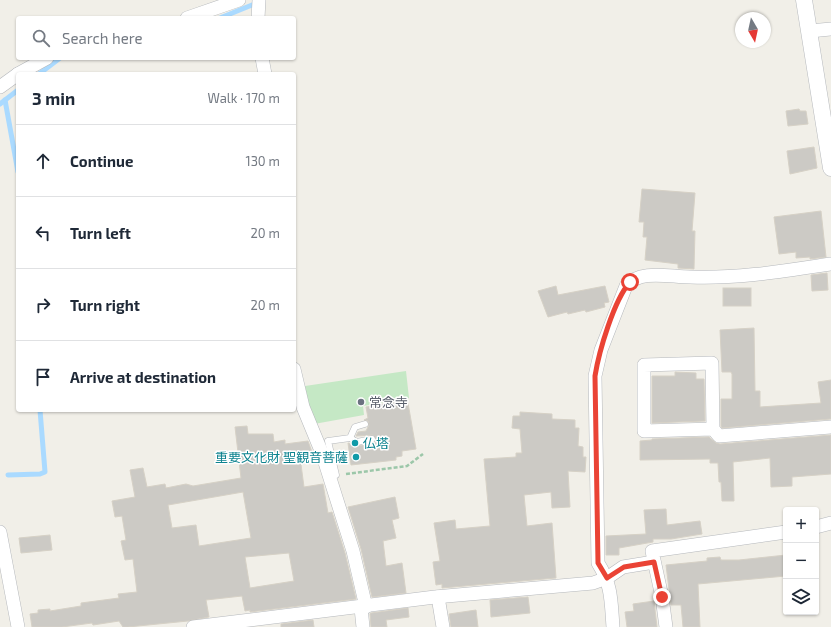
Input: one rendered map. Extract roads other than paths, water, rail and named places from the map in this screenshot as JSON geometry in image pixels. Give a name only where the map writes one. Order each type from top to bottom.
[{"type":"street","points":[[193,16],[239,0]]},
{"type":"street","points":[[258,16],[259,0]]},
{"type":"street","points":[[804,0],[831,168]]},
{"type":"street","points":[[810,31],[831,29]]},
{"type":"street","points":[[22,72],[43,60]]},
{"type":"street","points":[[262,60],[265,72]]},
{"type":"street","points":[[0,87],[16,75]]},
{"type":"street","points":[[613,627],[607,578],[598,563],[595,376],[601,350],[626,286],[630,282],[642,276],[711,278],[758,274],[831,264]]},
{"type":"street","points":[[713,429],[644,431],[644,366],[712,363],[713,429],[718,436],[831,427]]},
{"type":"street","points":[[296,377],[303,407],[332,476],[352,551],[363,607],[363,627]]},
{"type":"street","points":[[819,526],[831,523]]},
{"type":"street","points":[[0,532],[18,627]]},
{"type":"street","points":[[666,627],[662,597],[652,551],[783,532]]},
{"type":"street","points":[[193,627],[251,623],[438,597],[593,583],[607,578],[624,567],[654,562]]},
{"type":"street","points":[[438,597],[443,627]]},
{"type":"lane","points":[[350,438],[355,427],[365,424]]},
{"type":"lane","points":[[332,476],[328,441],[350,438],[357,442],[372,439]]},
{"type":"waterway","points":[[225,16],[257,3]]},
{"type":"waterway","points":[[42,72],[57,60]]},
{"type":"waterway","points":[[0,104],[16,92]]},
{"type":"waterway","points":[[5,100],[16,161]]},
{"type":"waterway","points":[[8,475],[40,474],[45,472],[40,412]]},
{"type":"place","name":"常念寺","points":[[361,402]]},
{"type":"place","name":"仏塔","points":[[355,443]]},
{"type":"place","name":"重要文化財 聖観音菩薩","points":[[356,457]]}]
